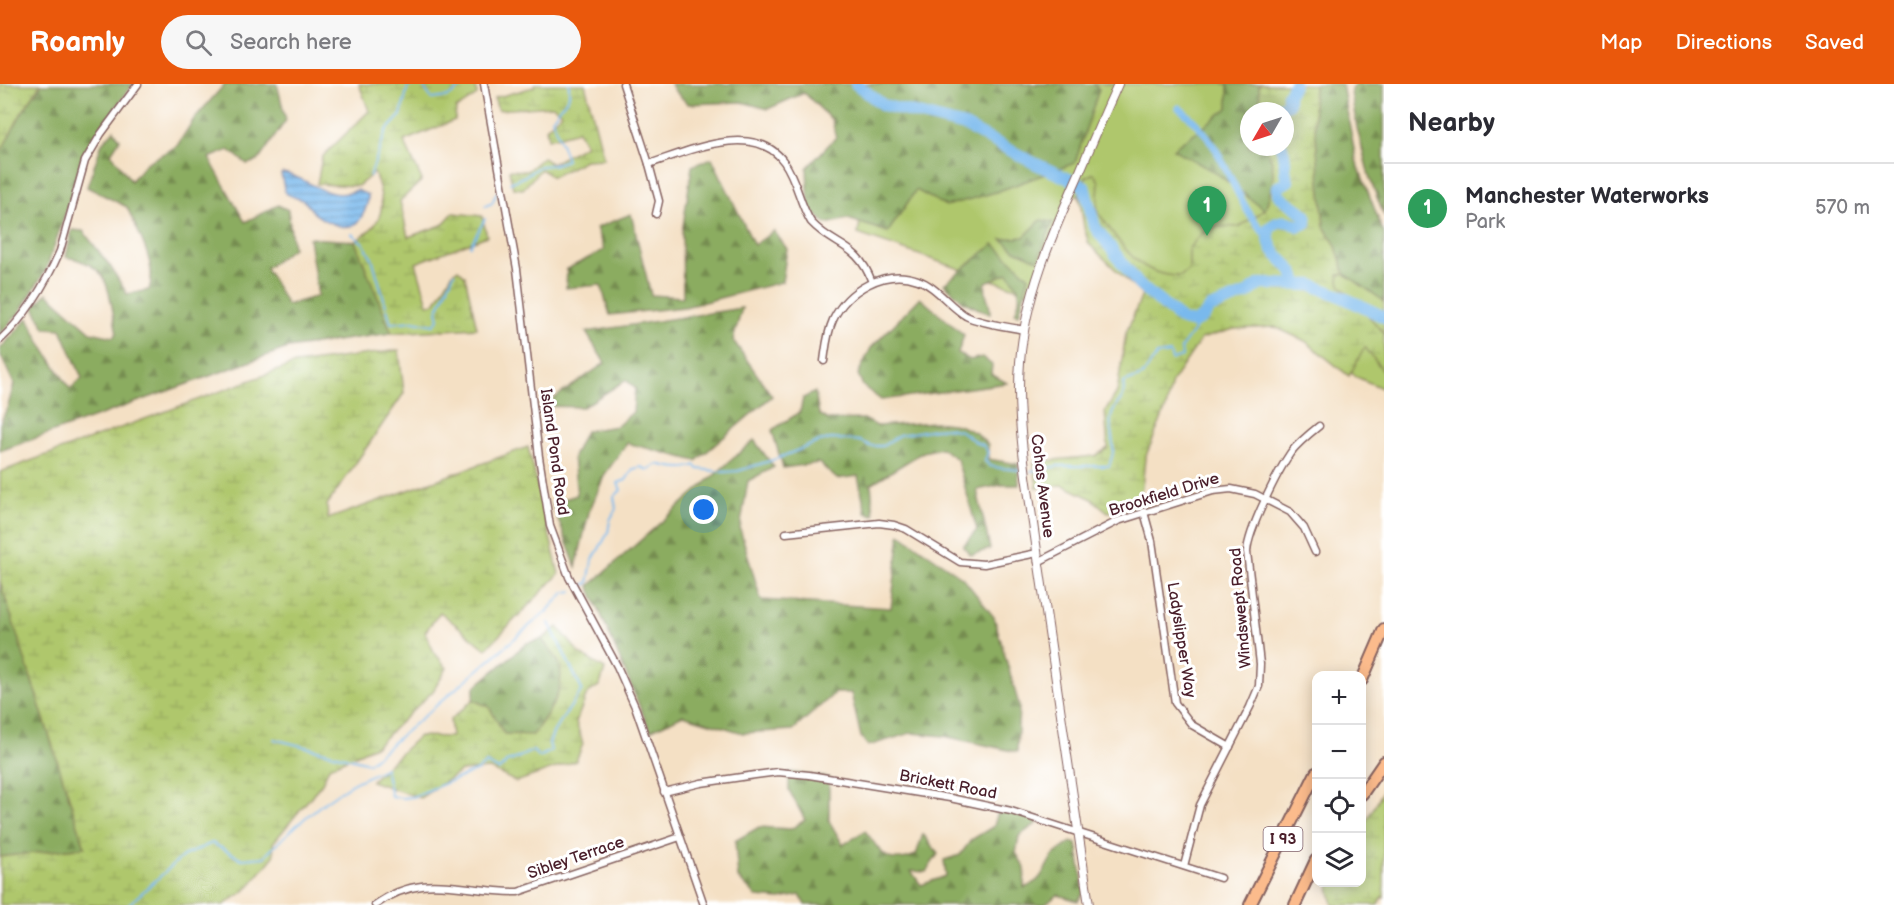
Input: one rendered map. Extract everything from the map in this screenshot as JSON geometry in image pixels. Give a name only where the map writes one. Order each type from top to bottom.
[{"type":"highway","points":[[1366,671],[1384,629]]},
{"type":"highway","points":[[1366,788],[1384,762]]},
{"type":"highway","name":"I 93","points":[[1250,905],[1313,779]]},
{"type":"highway","name":"I 93","points":[[1294,905],[1312,870]]},
{"type":"street","points":[[0,340],[29,306],[54,265],[85,161],[101,134],[138,84]]},
{"type":"street","name":"Island Pond Road","points":[[484,84],[517,269],[539,457],[550,526],[569,577],[627,687],[645,731],[704,905]]},
{"type":"street","points":[[623,84],[649,164],[658,201],[656,214]]},
{"type":"street","name":"Cohas Avenue","points":[[1089,905],[1026,476],[1019,409],[1020,361],[1024,330],[1040,268],[1118,84]]},
{"type":"street","points":[[649,164],[719,142],[745,141],[762,145],[783,160],[811,222],[818,230],[850,249],[866,266],[872,282]]},
{"type":"street","points":[[824,361],[828,335],[834,319],[856,292],[872,282],[887,278],[905,277],[919,280],[967,316],[1024,330]]},
{"type":"street","name":"Windswept Road","points":[[1184,866],[1200,806],[1259,686],[1260,664],[1246,552],[1250,534],[1293,450],[1318,426]]},
{"type":"street","name":"Brookfield Drive","points":[[786,533],[879,523],[894,525],[906,529],[950,558],[960,562],[984,564],[1038,557],[1110,524],[1222,489],[1247,491],[1283,508],[1300,522],[1308,534],[1314,552]]},
{"type":"street","name":"Ladyslipper Way","points":[[1144,512],[1152,541],[1175,703],[1192,724],[1230,747]]},
{"type":"street","name":"Brickett Road","points":[[664,792],[701,783],[794,772],[985,805],[1035,818],[1220,878]]},
{"type":"street","name":"Sibley Terrace","points":[[375,905],[393,893],[408,887],[423,885],[502,892],[518,891],[680,837]]},
{"type":"green space","points":[[0,84],[41,84],[21,114],[0,153]]},
{"type":"green space","points":[[41,84],[133,84],[83,153],[46,270],[19,313],[0,334],[0,153],[21,114]]},
{"type":"green space","points":[[225,84],[277,84],[286,120],[258,161],[247,164],[229,150],[209,158],[245,222],[278,205],[288,210],[293,248],[266,268],[287,305],[318,296],[309,238],[355,241],[392,333],[288,348],[0,451],[0,424],[14,384],[0,354],[0,349],[28,318],[41,344],[70,389],[82,378],[61,329],[45,328],[34,307],[47,293],[91,332],[113,337],[117,333],[109,293],[100,273],[84,262],[66,257],[72,230],[83,231],[110,266],[127,294],[149,290],[151,269],[149,259],[127,207],[87,187],[102,143],[114,130],[120,139],[111,153],[131,181],[146,163],[177,146],[194,119]]},
{"type":"green space","points":[[359,84],[475,84],[477,95],[456,109],[455,120],[404,141],[422,180],[400,201],[408,237],[442,225],[453,213],[482,216],[487,236],[416,263],[428,304],[435,303],[452,274],[458,269],[465,276],[477,328],[392,333],[355,241],[372,227],[381,212],[381,194],[374,173],[358,186],[317,184],[322,157],[369,111]]},
{"type":"green space","points":[[534,84],[585,84],[604,159],[585,160],[552,177],[541,169],[523,189],[513,188],[509,170],[527,171],[543,157],[551,164],[586,145],[578,131],[548,139],[546,128],[562,113],[553,106],[498,110],[494,98],[534,87]]},
{"type":"green space","points":[[671,84],[1093,84],[1099,89],[1075,163],[996,192],[946,206],[916,190],[888,232],[848,219],[826,224],[809,209],[807,168],[836,137],[832,120],[804,93],[768,109],[742,102],[688,104]]},
{"type":"green space","points":[[863,84],[1303,84],[1384,291],[1384,389],[1354,376],[1316,307],[1184,311],[1092,233],[1078,196],[1069,192],[1030,293],[858,234],[879,93]]},
{"type":"green space","points":[[1228,84],[1259,84],[1260,102],[1240,102],[1240,156],[1270,156],[1273,177],[1265,210],[1216,173],[1173,149],[1228,108]]},
{"type":"green space","points":[[1259,84],[1314,84],[1313,106],[1324,227],[1335,244],[1345,274],[1338,275],[1340,285],[1384,333],[1384,372],[1365,347],[1349,376],[1305,341],[1275,327],[1234,329],[1201,339],[1172,382],[1166,408],[1145,458],[1142,488],[1134,508],[1108,512],[1092,499],[1063,485],[1037,488],[1034,462],[1095,456],[1108,448],[1105,412],[1117,392],[1126,333],[1142,295],[1089,244],[1084,228],[1079,193],[1086,177],[1094,173],[1099,182],[1097,211],[1131,256],[1153,271],[1181,276],[1189,269],[1189,248],[1201,234],[1217,226],[1239,227],[1265,210],[1273,177],[1270,156],[1294,156],[1294,102],[1260,102]]},
{"type":"green space","points":[[1314,84],[1342,84],[1356,160],[1384,234],[1384,301],[1345,274],[1335,244],[1324,227],[1313,106]]},
{"type":"green space","points":[[1355,84],[1384,84],[1384,216],[1369,176],[1357,128],[1351,92]]},
{"type":"green space","points":[[712,158],[754,245],[774,231],[787,249],[782,282],[685,307],[610,315],[601,285],[566,288],[567,269],[604,250],[596,228],[631,214],[651,295],[683,297],[682,233],[692,166]]},
{"type":"green space","points":[[1041,220],[1053,222],[1038,260],[1015,250],[1002,239],[1024,237]]},
{"type":"green space","points":[[994,244],[1029,277],[1019,314],[1015,313],[1019,291],[1008,273],[986,282],[990,314],[964,302],[944,284]]},
{"type":"green space","points":[[920,298],[964,335],[958,353],[970,360],[982,357],[992,365],[991,374],[1007,383],[881,400],[863,386],[858,374],[871,348]]},
{"type":"green space","points":[[742,308],[733,340],[772,396],[696,461],[627,443],[605,474],[589,512],[576,567],[552,503],[577,495],[573,457],[585,431],[617,426],[633,412],[635,388],[626,380],[583,407],[543,406],[605,363],[586,332]]},
{"type":"green space","points":[[399,350],[404,393],[327,505],[328,519],[528,447],[559,574],[486,649],[440,612],[425,632],[434,652],[447,668],[433,691],[377,745],[329,767],[322,783],[273,843],[274,856],[246,890],[224,905],[0,905],[0,857],[85,847],[0,581],[0,472],[295,364]]},
{"type":"green space","points":[[815,392],[819,414],[828,420],[864,419],[877,426],[935,422],[959,425],[976,433],[988,445],[988,459],[1018,464],[1019,485],[1001,485],[977,490],[990,549],[971,555],[963,546],[977,530],[957,459],[941,448],[923,452],[871,484],[874,515],[866,513],[858,476],[837,479],[819,463],[783,468],[772,430],[800,412],[803,398]]},
{"type":"green space","points":[[754,440],[774,467],[748,481],[740,529],[761,600],[891,608],[900,534],[963,578],[994,617],[1019,705],[1017,752],[944,736],[911,733],[868,746],[861,737],[851,693],[835,693],[793,730],[743,733],[683,715],[650,731],[589,586]]},
{"type":"green space","points":[[0,581],[85,847],[0,857]]},
{"type":"green space","points":[[558,627],[580,654],[605,669],[600,685],[587,694],[576,722],[583,744],[576,761],[516,782],[490,769],[461,771],[420,798],[371,781],[419,736],[452,737],[450,720],[473,700],[489,707],[504,734],[533,735],[554,703],[560,686],[559,663],[542,639]]},
{"type":"green space","points":[[542,639],[559,663],[560,686],[554,703],[533,735],[504,734],[489,707],[473,700],[475,687],[527,643]]},
{"type":"green space","points":[[789,772],[829,778],[829,821],[843,845],[865,831],[886,856],[897,859],[906,858],[916,855],[923,834],[938,854],[926,872],[911,871],[921,885],[946,876],[944,860],[960,855],[971,840],[994,826],[999,808],[1038,819],[1036,824],[1019,836],[1016,853],[1025,868],[1024,888],[1038,879],[1052,857],[1071,842],[1077,844],[1084,892],[1078,901],[1058,895],[1044,905],[805,905],[800,895],[780,899],[757,897],[738,878],[735,841],[759,827],[791,829],[805,820],[789,790]]},
{"type":"green space","points":[[1384,789],[1384,898],[1382,897],[1378,905],[1333,905],[1329,887],[1366,887],[1366,822]]},
{"type":"water","points":[[281,174],[327,192],[336,194],[357,190],[368,195],[364,213],[352,226],[339,226],[326,221],[315,214],[304,201],[285,193]]},
{"type":"waterway","points":[[370,176],[386,131],[401,115],[408,86],[422,85],[432,99],[448,97],[466,84]]},
{"type":"waterway","points":[[510,183],[540,166],[553,165],[567,160],[552,119],[569,96],[569,84]]},
{"type":"waterway","points":[[856,84],[883,105],[965,126],[1034,163],[1084,186],[1095,227],[1139,285],[1182,320],[1194,323],[1210,308],[1246,294],[1260,284],[1312,285],[1384,317]]},
{"type":"waterway","points":[[1288,102],[1288,94],[1294,84]]},
{"type":"waterway","points":[[1179,108],[1192,119],[1211,142],[1248,212],[1268,238]]},
{"type":"waterway","points":[[1285,156],[1285,173],[1288,181],[1278,187],[1278,194],[1306,216],[1306,223],[1298,226],[1286,222],[1276,223],[1269,228],[1269,238],[1271,246],[1290,268],[1297,283]]},
{"type":"waterway","points":[[485,206],[492,203],[497,192]]},
{"type":"waterway","points":[[470,246],[485,219]]},
{"type":"waterway","points":[[352,234],[363,243],[372,258],[391,323],[413,321],[434,325],[439,318],[437,312],[454,273]]},
{"type":"waterway","points":[[1031,471],[1058,466],[1109,466],[1113,449],[1111,418],[1122,398],[1123,383],[1142,376],[1157,355],[1170,353],[1172,360],[1182,357],[1181,348],[1194,330],[1194,323]]},
{"type":"waterway","points":[[580,587],[588,583],[592,561],[608,533],[610,520],[616,509],[614,497],[621,490],[618,483],[626,480],[633,469],[641,467],[648,470],[657,464],[681,468],[695,465],[698,469],[738,471],[831,439],[860,441],[870,446],[883,446],[899,435],[948,428],[961,431],[983,445],[988,452],[985,461],[990,466],[1020,470]]},
{"type":"waterway","points":[[548,613],[548,610],[564,593],[572,591]]},
{"type":"waterway","points":[[274,739],[369,763],[548,610]]},
{"type":"waterway","points":[[128,905],[183,856],[212,843],[242,859],[264,857],[314,810],[352,784],[385,768],[391,796],[412,797],[478,770],[486,763],[499,770],[506,762],[529,752],[533,751],[539,757],[551,751],[549,743],[554,731],[582,690],[549,623]]},
{"type":"place","name":"Manchester Waterworks","points":[[1207,236]]}]
